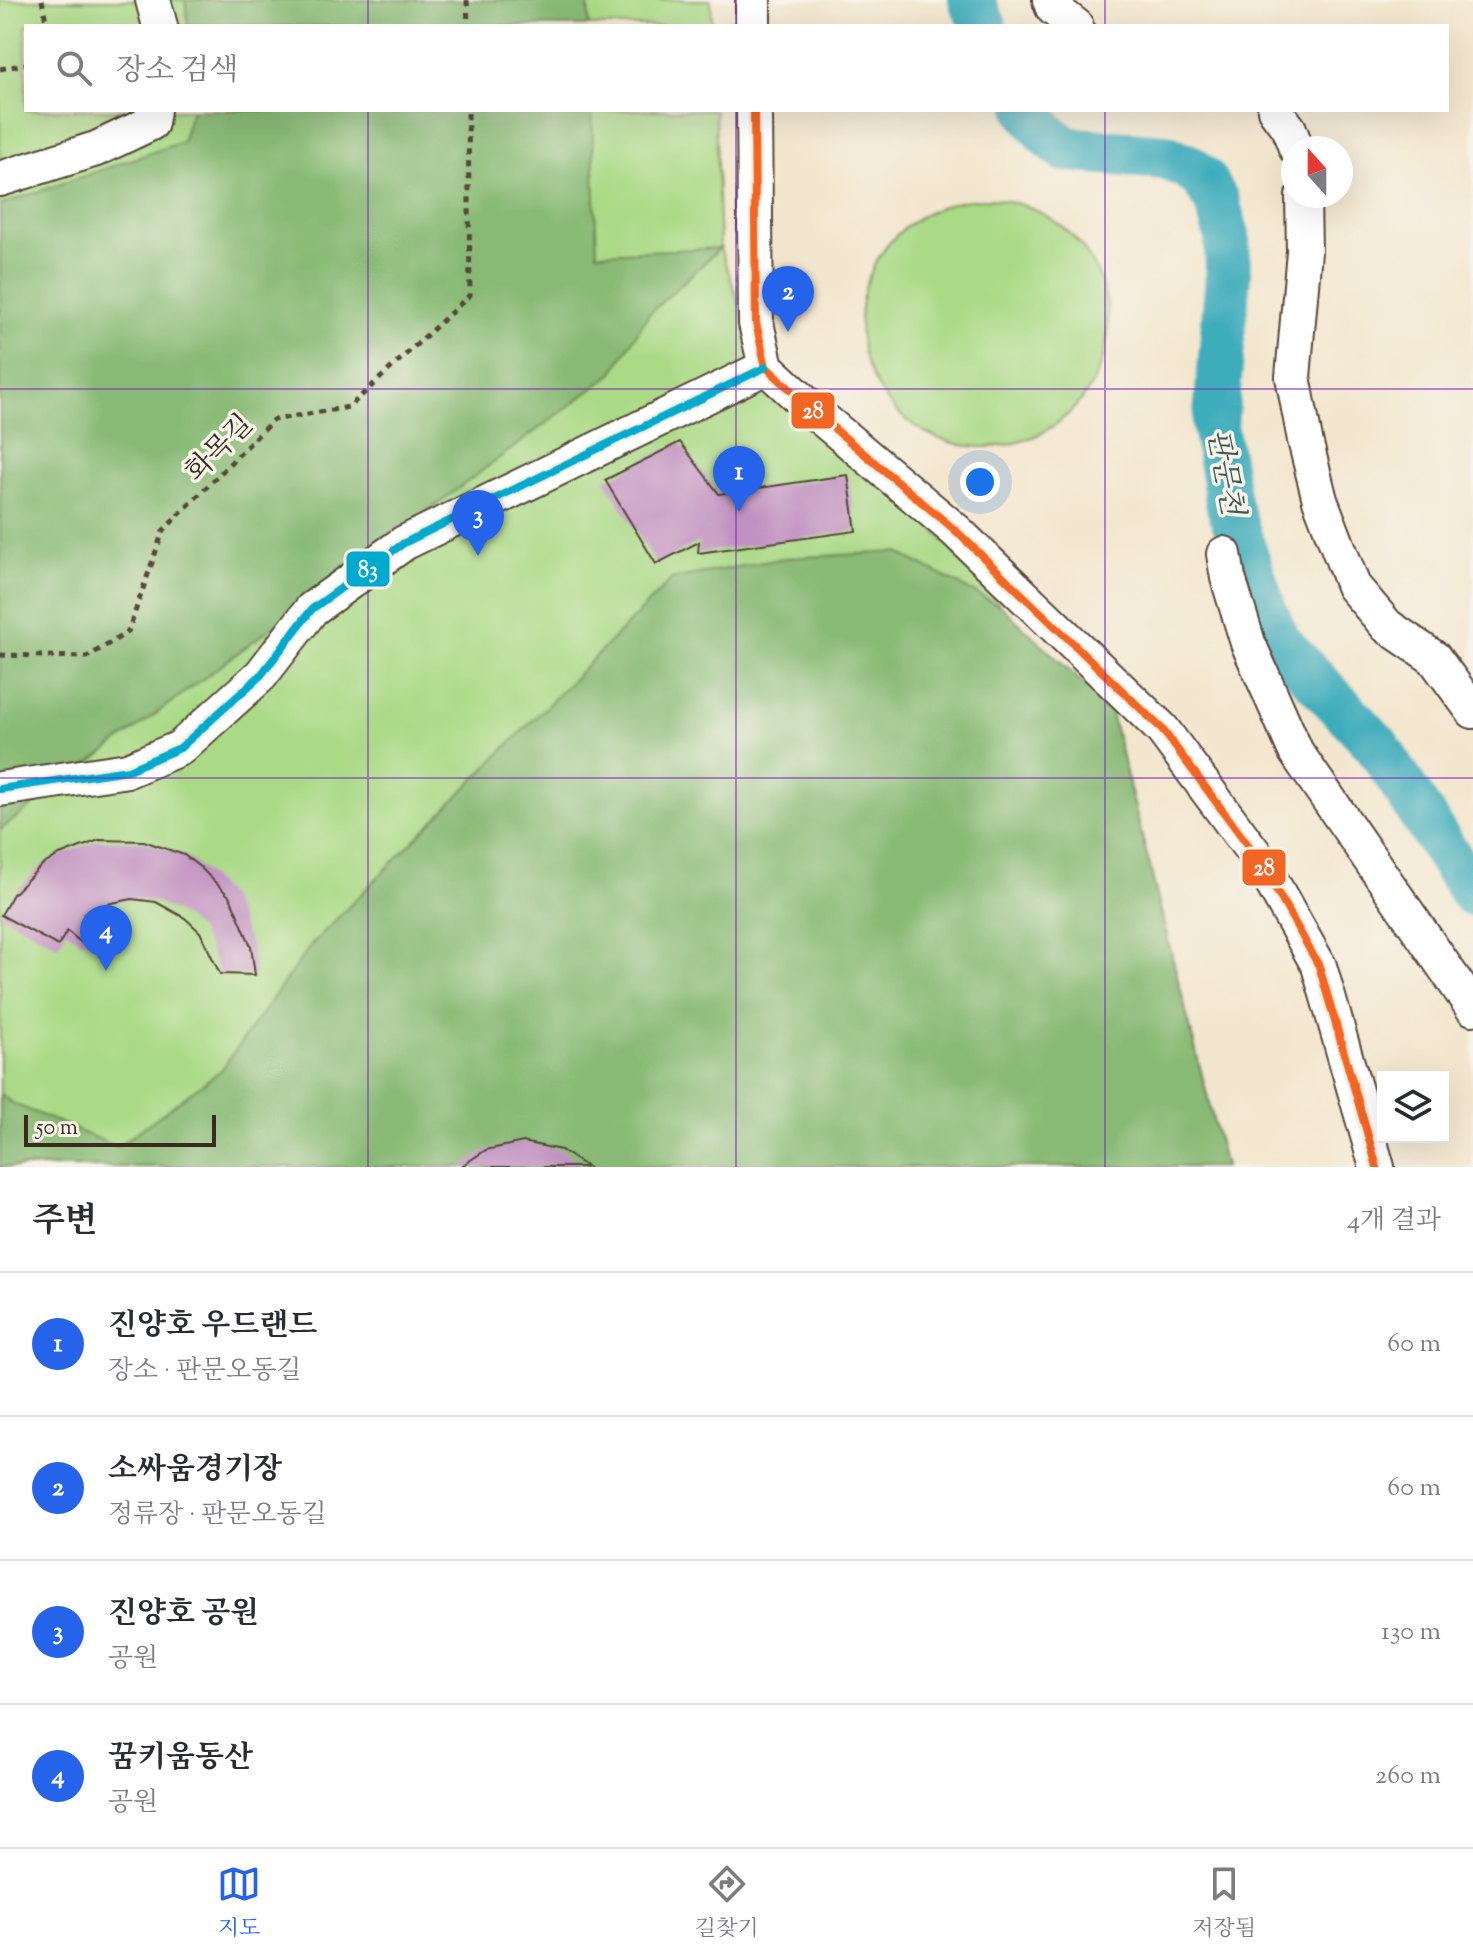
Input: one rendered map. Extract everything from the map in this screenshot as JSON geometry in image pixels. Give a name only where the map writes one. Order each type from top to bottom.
[{"type":"street","points":[[153,0],[159,24]]},
{"type":"street","points":[[753,0],[753,24]]},
{"type":"street","points":[[1050,0],[1053,8],[1073,24]]},
{"type":"street","points":[[0,179],[96,149],[151,123],[153,112]]},
{"type":"street","points":[[754,112],[756,323],[766,367],[955,530],[1162,729],[1260,861],[1319,966],[1377,1167]]},
{"type":"street","points":[[1276,112],[1292,136]]},
{"type":"street","points":[[1303,208],[1304,251],[1293,377],[1320,500],[1353,586],[1387,626],[1434,658],[1473,711]]},
{"type":"street","points":[[0,789],[128,770],[180,748],[261,675],[312,609],[404,543],[766,367]]},
{"type":"street","points":[[1224,554],[1248,643],[1296,752],[1473,1008]]},
{"type":"path","points":[[42,0],[47,24]]},
{"type":"path","points":[[467,0],[468,24]]},
{"type":"path","points":[[0,69],[24,64]]},
{"type":"path","name":"화목길","points":[[0,655],[87,657],[128,632],[163,531],[273,420],[349,407],[470,295],[468,112]]},
{"type":"green space","points":[[0,0],[711,0],[712,24],[24,24],[24,112],[715,112],[720,248],[765,376],[912,505],[1002,607],[1110,709],[1225,1167],[0,1167]]},
{"type":"green space","points":[[185,0],[588,0],[589,24],[188,24]]},
{"type":"green space","points":[[191,112],[592,112],[597,253],[720,248],[649,314],[612,374],[0,830],[0,205],[182,142]]},
{"type":"green space","points":[[984,199],[1031,209],[1053,220],[1072,235],[1087,254],[1098,276],[1108,323],[1098,370],[1087,392],[1072,411],[1053,426],[1031,437],[984,447],[937,437],[915,426],[896,411],[881,392],[870,370],[860,323],[870,276],[881,254],[896,235],[915,220],[937,209]]},
{"type":"green space","points":[[897,552],[1002,607],[1110,709],[1225,1167],[0,1167],[0,1094],[12,1103],[117,1147],[221,1070],[311,945],[672,579],[785,558]]},
{"type":"building","points":[[680,442],[719,494],[848,475],[856,531],[698,553],[699,542],[656,564],[605,480]]},
{"type":"building","points":[[99,840],[144,841],[184,855],[201,868],[230,897],[251,946],[255,975],[220,974],[200,932],[185,918],[156,902],[132,899],[107,904],[84,914],[95,928],[82,943],[67,931],[58,946],[1,915],[13,894],[41,866],[57,856]]},
{"type":"building","points":[[523,1142],[561,1150],[587,1167],[460,1167],[486,1150]]},
{"type":"waterway","name":"판문천","points":[[971,0],[983,24]]},
{"type":"waterway","name":"판문천","points":[[1030,112],[1046,133],[1065,149],[1165,157],[1189,167],[1204,180],[1216,200],[1227,235],[1228,275],[1215,426],[1229,506],[1264,609],[1278,641],[1376,744],[1473,894]]},
{"type":"transit line","name":"28","points":[[754,112],[756,323],[766,367],[955,530],[1162,729],[1260,861],[1319,966],[1377,1167]]},
{"type":"transit line","name":"83","points":[[0,789],[128,770],[180,748],[261,675],[312,609],[404,543],[766,367]]},
{"type":"place","name":"소싸움경기장","points":[[788,332]]},
{"type":"place","name":"진양호 우드랜드","points":[[739,512]]},
{"type":"place","name":"진양호 공원","points":[[478,556]]},
{"type":"place","name":"꿈키움동산","points":[[106,971]]}]
